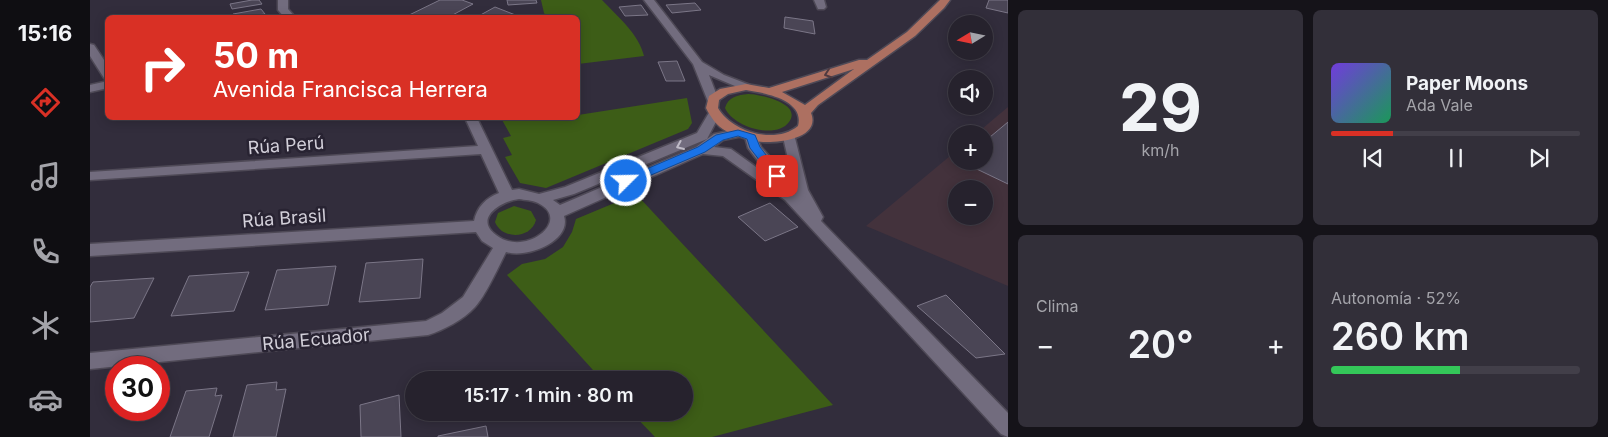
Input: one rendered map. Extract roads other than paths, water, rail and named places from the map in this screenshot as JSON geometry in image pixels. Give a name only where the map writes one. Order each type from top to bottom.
[{"type":"main road","points":[[804,113],[814,102],[911,34],[942,6],[945,0]]},
{"type":"main road","points":[[771,91],[874,59]]},
{"type":"main road","points":[[746,87],[771,91],[792,100],[804,113],[806,120],[804,127],[798,132],[778,139],[745,135],[727,128],[713,107],[725,91],[746,87]]},
{"type":"street","points":[[283,0],[283,10],[288,15]]},
{"type":"street","points":[[541,198],[569,191],[696,139],[706,130],[713,107],[709,87],[698,64],[649,0]]},
{"type":"street","points":[[90,47],[105,71]]},
{"type":"street","points":[[698,64],[720,77],[746,87]]},
{"type":"street","points":[[90,89],[105,85]]},
{"type":"street","points":[[472,120],[507,195]]},
{"type":"street","points":[[557,213],[576,203],[701,150],[719,138],[745,135],[768,163],[794,202],[1008,426]]},
{"type":"street","points":[[789,136],[801,190],[824,235]]},
{"type":"street","name":"Rúa Perú","points":[[90,176],[485,150]]},
{"type":"street","points":[[701,150],[726,152],[794,202]]},
{"type":"street","points":[[524,194],[541,198],[548,202],[557,213],[558,222],[555,231],[548,239],[538,245],[525,248],[502,246],[488,238],[481,226],[484,211],[490,204],[507,195],[524,194]]},
{"type":"street","name":"Rúa Brasil","points":[[90,250],[481,226]]},
{"type":"street","name":"Rúa Ecuador","points":[[90,361],[428,328],[448,318],[469,302],[502,246]]}]
